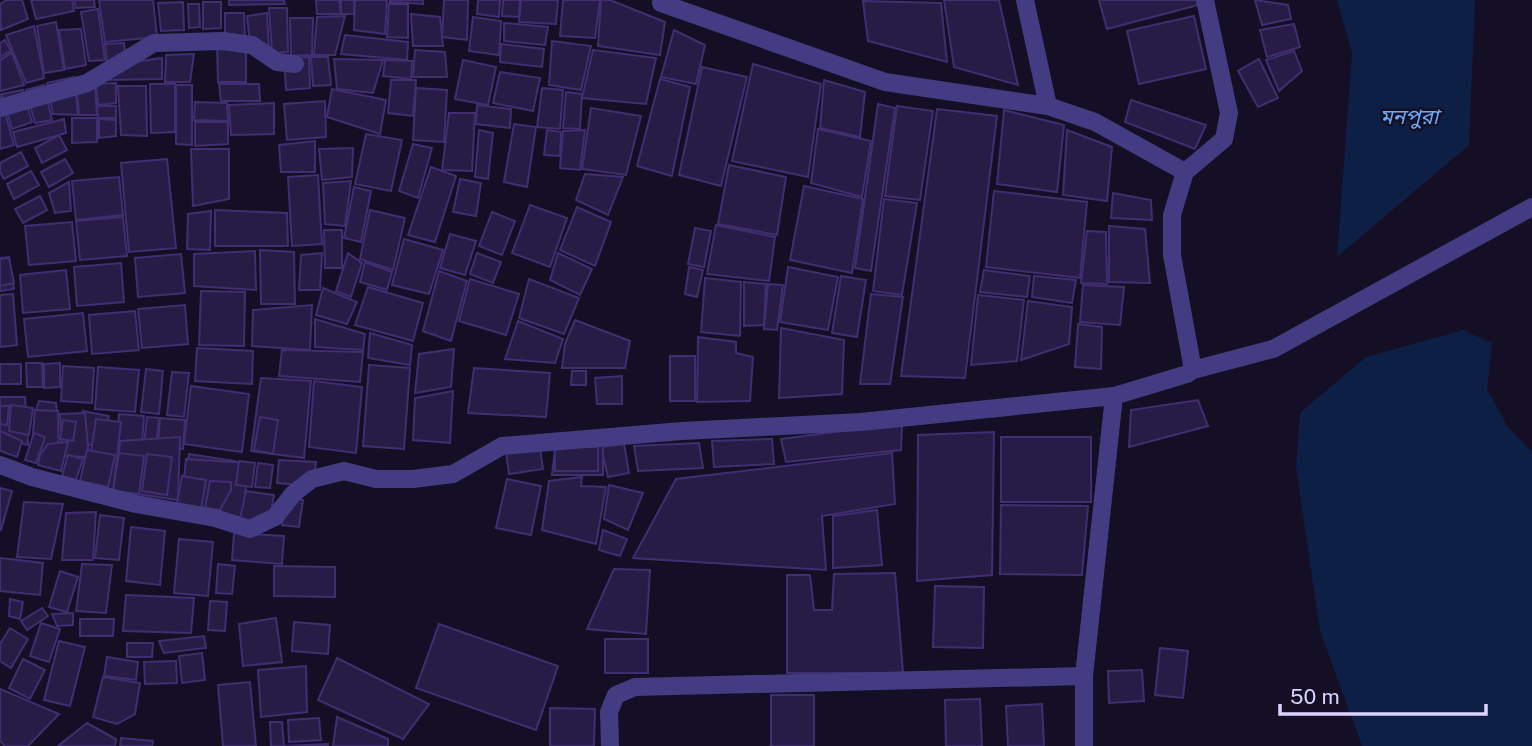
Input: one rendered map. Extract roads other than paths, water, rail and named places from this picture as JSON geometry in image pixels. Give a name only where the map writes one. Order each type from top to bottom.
[{"type":"street","points":[[1025,0],[1048,106]]},
{"type":"street","points":[[1193,370],[1172,255],[1172,215],[1185,172],[1224,139],[1229,113],[1205,0]]},
{"type":"street","points":[[661,3],[885,82],[1048,106],[1095,122],[1185,172]]},
{"type":"street","points":[[0,108],[87,83],[154,43],[223,41],[252,45],[277,62],[295,64]]},
{"type":"street","points":[[0,465],[32,477],[136,505],[215,518],[250,529],[275,517],[293,494],[312,479],[344,471],[376,479],[413,479],[453,474],[502,446],[682,431],[861,422],[1114,396],[1193,370],[1273,349],[1532,207]]},
{"type":"street","points":[[1084,746],[1084,676],[1114,396]]},
{"type":"street","points":[[610,746],[609,712],[616,695],[635,687],[1084,676]]},
{"type":"water","name":"মনপুরা","points":[[1337,0],[1475,0],[1469,145],[1337,257],[1352,53]]},
{"type":"water","points":[[1463,330],[1492,343],[1487,389],[1508,427],[1532,452],[1532,746],[1362,746],[1320,631],[1296,467],[1300,413],[1366,357]]}]
